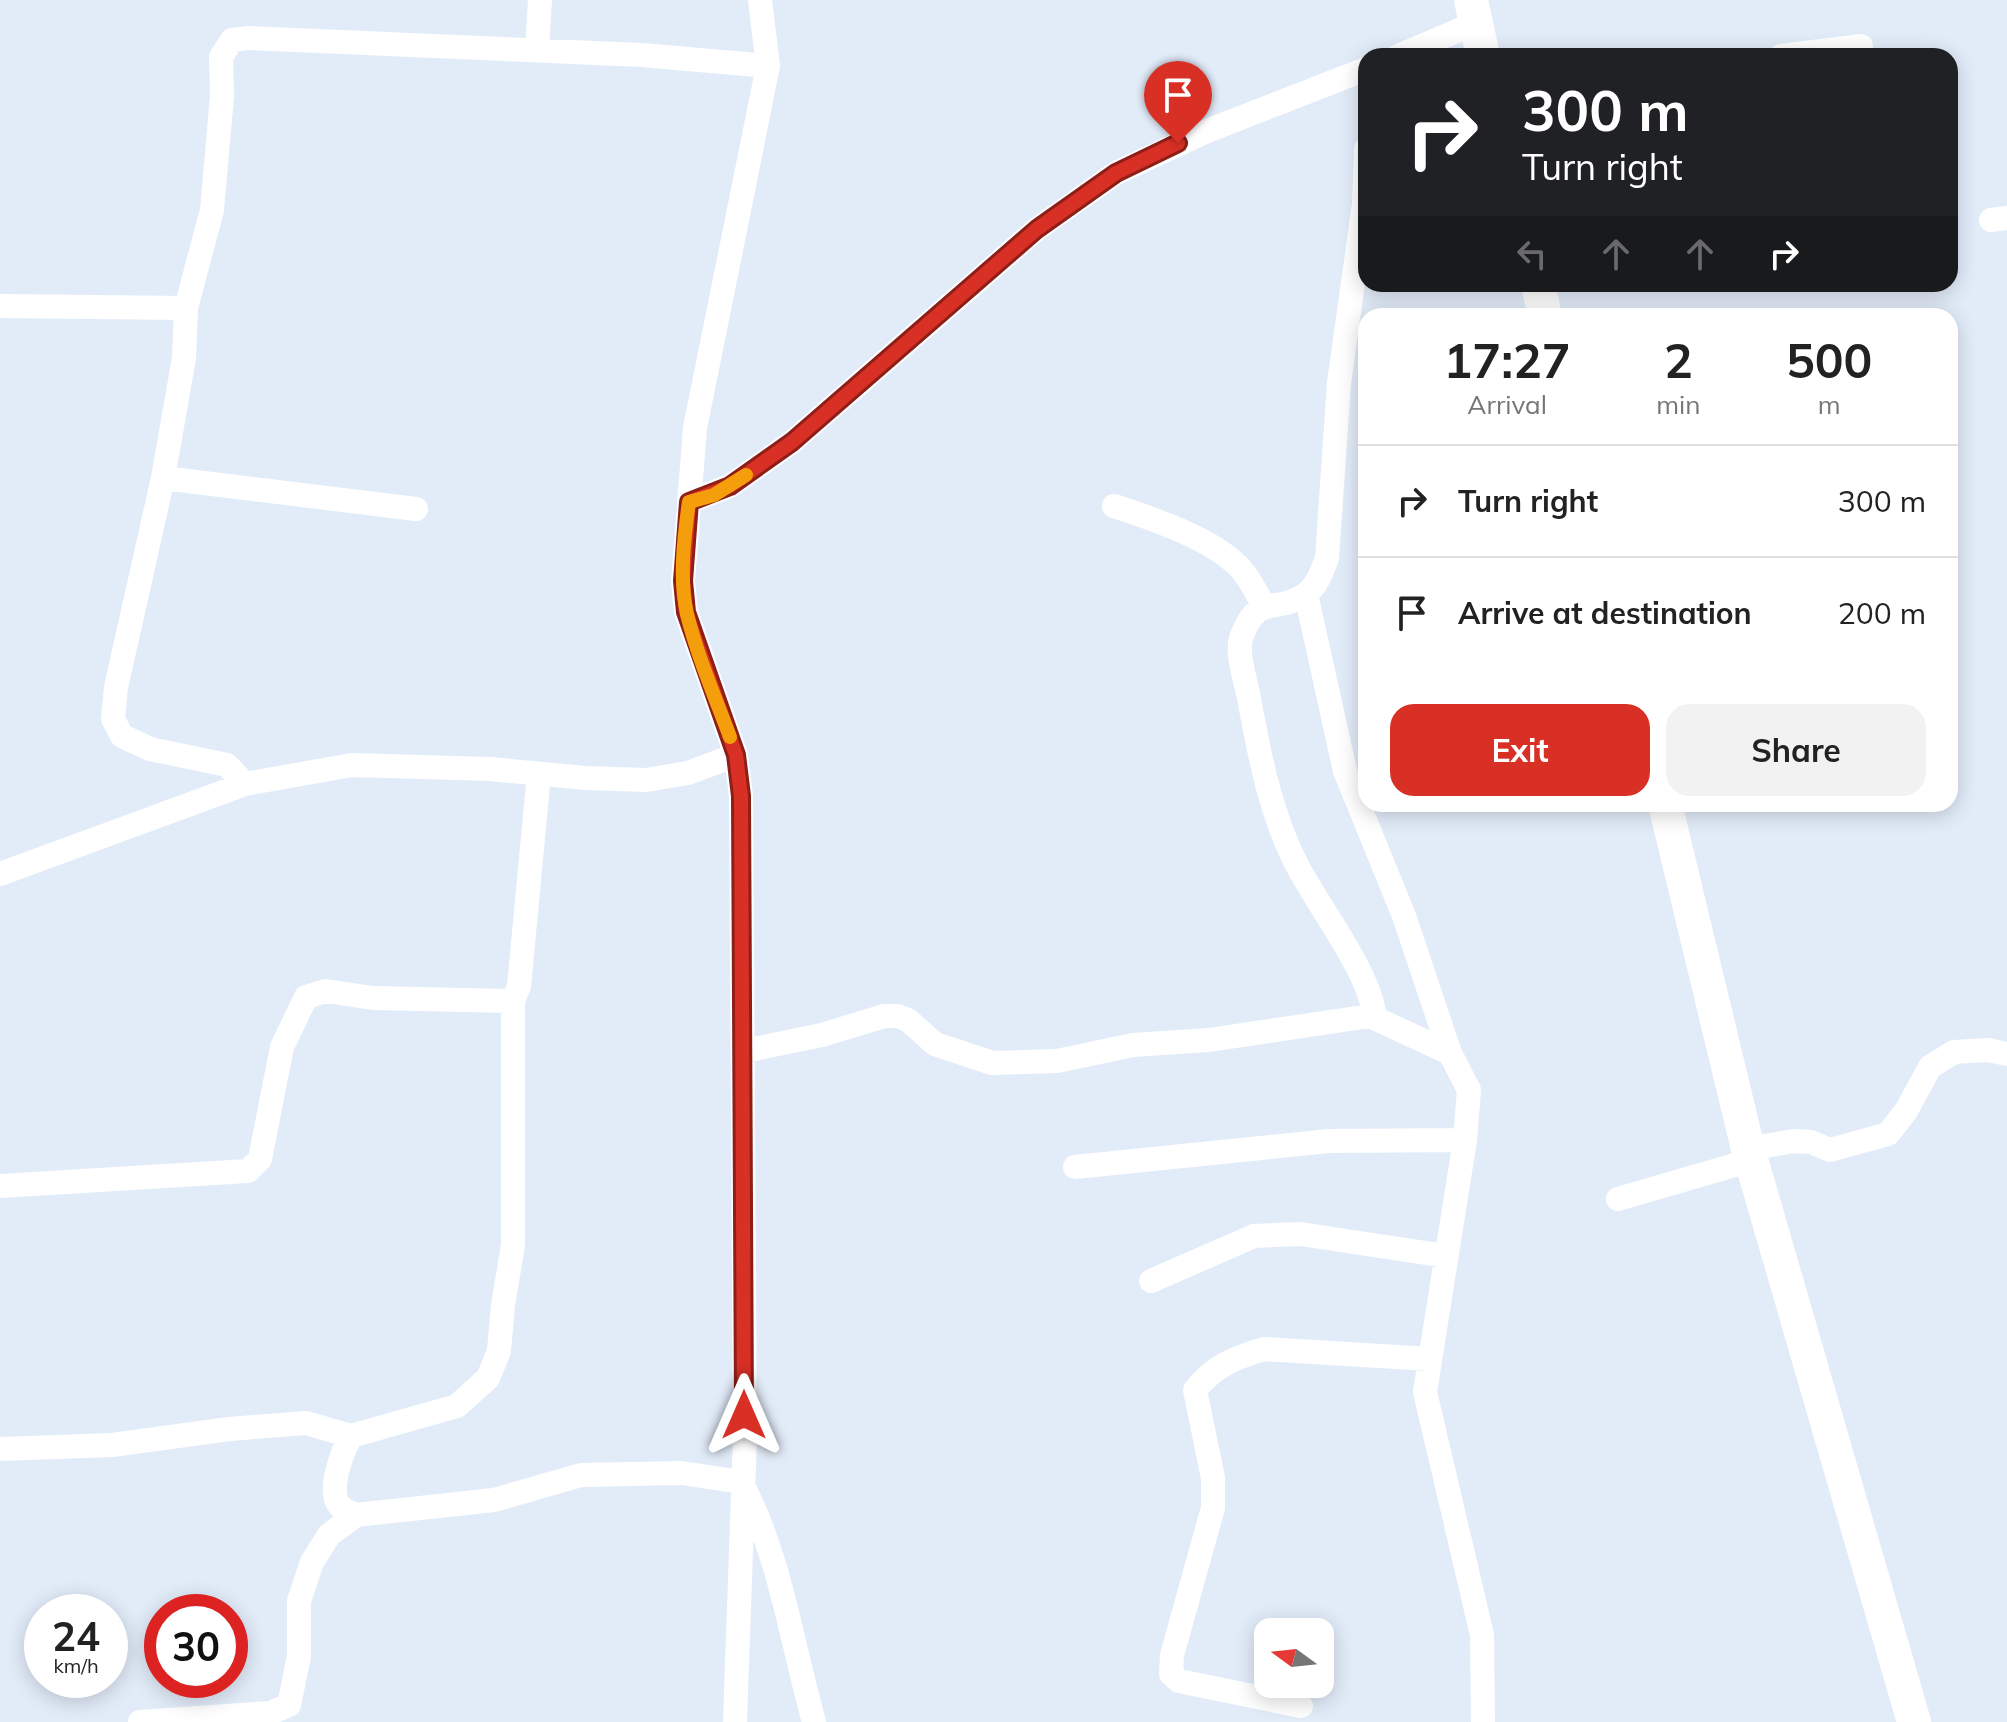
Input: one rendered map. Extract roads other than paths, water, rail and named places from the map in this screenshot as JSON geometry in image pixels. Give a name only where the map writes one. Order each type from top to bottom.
[{"type":"main road","points":[[1474,11],[1481,48]]},
{"type":"main road","points":[[1667,812],[1750,1154],[1914,1722]]},
{"type":"street","points":[[537,50],[540,0]]},
{"type":"street","points":[[735,1722],[745,1436],[741,796],[736,755],[686,612],[683,581],[695,428],[768,66],[760,0]]},
{"type":"street","points":[[1412,48],[1474,11]]},
{"type":"street","points":[[245,784],[227,765],[150,749],[122,736],[113,719],[116,687],[163,478],[184,358],[186,308],[212,210],[222,96],[221,57],[232,40],[249,38],[537,50],[768,66]]},
{"type":"street","points":[[1845,48],[1861,46]]},
{"type":"street","points":[[689,502],[730,486],[792,442],[1037,229],[1116,173],[1207,131],[1358,72]]},
{"type":"street","points":[[1358,247],[1339,383],[1327,558],[1319,580],[1306,594],[1264,606],[1250,617],[1240,643],[1255,735],[1268,788],[1297,865],[1341,938],[1373,1004],[1374,1012],[1370,1016]]},
{"type":"street","points":[[0,306],[186,308]]},
{"type":"street","points":[[163,478],[416,509]]},
{"type":"street","points":[[1114,506],[1170,524],[1207,545],[1241,568],[1264,606]]},
{"type":"street","points":[[1306,594],[1345,771],[1358,803]]},
{"type":"street","points":[[0,874],[245,784],[352,765],[646,780],[688,773],[736,755]]},
{"type":"street","points":[[0,1449],[112,1445],[229,1429],[306,1423],[351,1436],[457,1406],[488,1378],[499,1351],[513,1245],[513,1001],[519,986],[539,774]]},
{"type":"street","points":[[1362,812],[1404,916],[1450,1053],[1469,1090],[1465,1140],[1425,1392],[1482,1635],[1483,1722]]},
{"type":"street","points":[[0,1186],[248,1171],[260,1159],[282,1047],[306,997],[326,991],[373,998],[513,1001]]},
{"type":"street","points":[[744,1051],[822,1035],[884,1016],[897,1016],[908,1020],[935,1044],[992,1063],[1057,1061],[1133,1045],[1209,1040],[1370,1016],[1450,1053]]},
{"type":"street","points":[[1618,1199],[1794,1141],[1811,1142],[1830,1150],[1888,1134],[1906,1111],[1930,1067],[1954,1052],[1988,1050],[2007,1054]]},
{"type":"street","points":[[1075,1167],[1329,1141],[1465,1140]]},
{"type":"street","points":[[1151,1281],[1254,1236],[1300,1234],[1446,1256]]},
{"type":"street","points":[[1301,1706],[1179,1681],[1171,1674],[1172,1655],[1213,1508],[1213,1478],[1195,1390],[1210,1371],[1238,1357],[1264,1349],[1430,1359]]},
{"type":"street","points":[[351,1436],[340,1454],[335,1495],[339,1506],[356,1515]]},
{"type":"street","points":[[140,1722],[270,1713],[289,1705],[299,1656],[299,1601],[312,1562],[329,1535],[356,1515],[494,1500],[581,1475],[682,1473],[741,1482]]},
{"type":"street","points":[[741,1482],[761,1520],[775,1563],[814,1722]]}]
